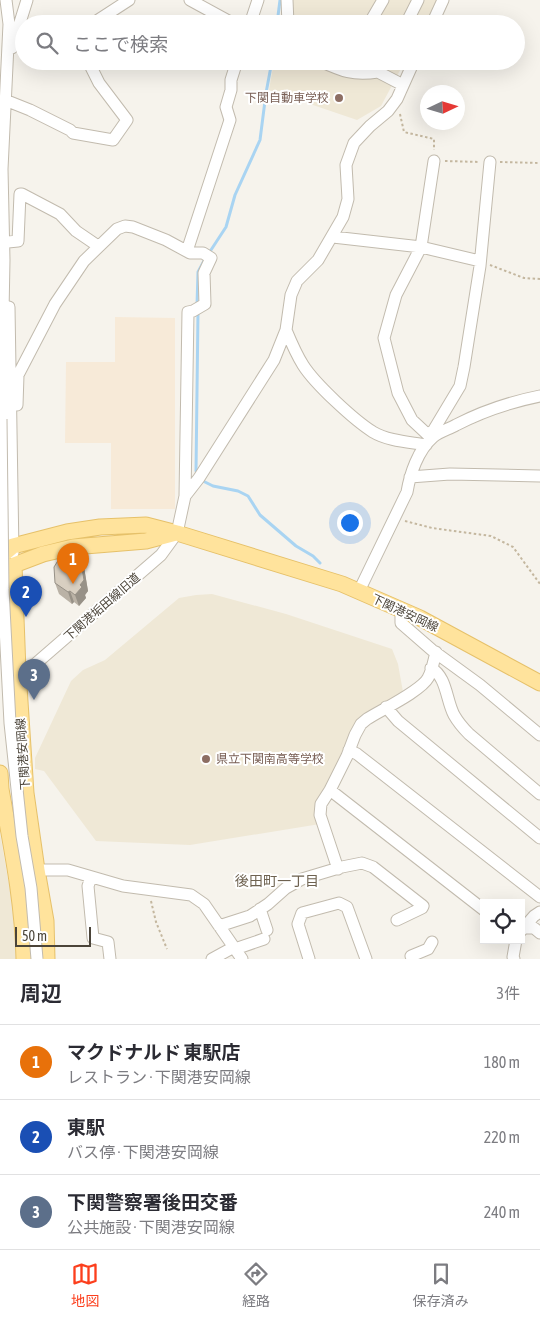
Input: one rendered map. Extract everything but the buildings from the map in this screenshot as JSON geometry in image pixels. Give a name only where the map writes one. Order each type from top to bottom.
[{"type":"main road","name":"下関港安岡線","points":[[0,557],[13,546],[67,532],[100,527],[146,525],[178,533],[342,584],[436,626],[540,683]]},
{"type":"main road","points":[[7,565],[73,547],[146,541],[178,533]]},
{"type":"main road","name":"下関港安岡線","points":[[7,565],[18,671],[26,793],[46,921],[47,959]]},
{"type":"main road","name":"下関港安岡線","points":[[0,773],[24,933],[24,959]]},
{"type":"street","points":[[6,0],[9,24],[4,46],[7,64],[1,167],[3,204],[1,419],[3,589],[10,723],[22,836],[31,888],[37,959]]},
{"type":"street","points":[[22,15],[27,0]]},
{"type":"street","points":[[106,15],[129,0]]},
{"type":"street","points":[[190,0],[218,15]]},
{"type":"street","points":[[253,15],[258,0]]},
{"type":"street","points":[[259,15],[264,0]]},
{"type":"street","points":[[287,0],[288,15]]},
{"type":"street","points":[[374,15],[383,0]]},
{"type":"street","points":[[410,15],[418,0]]},
{"type":"street","points":[[436,15],[442,0]]},
{"type":"street","points":[[7,64],[15,38]]},
{"type":"street","points":[[5,100],[30,110],[73,133],[113,140],[127,120],[99,83],[92,70]]},
{"type":"street","points":[[187,251],[230,120],[226,107],[234,70]]},
{"type":"street","points":[[231,90],[239,80],[242,70]]},
{"type":"street","points":[[350,70],[355,74],[378,72],[403,85]]},
{"type":"street","points":[[185,496],[204,470],[274,360],[286,330],[291,296],[297,280],[318,260],[343,217],[348,199],[346,166],[354,143],[388,111],[410,70]]},
{"type":"street","points":[[434,161],[421,247],[396,295],[384,338],[398,393],[412,420],[427,434],[434,431],[460,386],[471,328],[480,261],[490,162]]},
{"type":"street","points":[[8,242],[18,241],[20,194],[22,194],[60,214],[76,231],[98,246]]},
{"type":"street","points":[[0,230],[3,204]]},
{"type":"street","points":[[3,204],[8,242],[11,346],[10,405],[13,546],[7,565]]},
{"type":"street","points":[[10,405],[17,405],[18,375],[55,304],[78,269],[98,246],[118,229],[125,226],[133,227],[190,253],[206,255],[211,258],[204,273],[204,305],[188,312],[185,496],[178,533]]},
{"type":"street","points":[[333,237],[421,247],[480,261]]},
{"type":"street","points":[[286,330],[303,366],[330,396],[346,410],[374,432],[398,440],[426,444]]},
{"type":"street","points":[[359,591],[407,492],[410,476],[426,444],[440,433],[498,406],[540,396]]},
{"type":"street","points":[[410,476],[450,474],[540,476]]},
{"type":"street","name":"下関港垢田線旧道","points":[[18,671],[33,666],[120,592],[161,555],[178,533]]},
{"type":"street","points":[[401,610],[401,623],[540,735]]},
{"type":"street","points":[[338,869],[320,811],[321,804],[330,790],[361,724],[420,686],[428,678],[436,652]]},
{"type":"street","points":[[432,668],[440,677],[452,711],[460,724],[469,734],[540,794]]},
{"type":"street","points":[[386,707],[398,721],[540,838]]},
{"type":"street","points":[[349,750],[357,754],[540,897]]},
{"type":"street","points":[[330,790],[480,907]]},
{"type":"street","points":[[219,926],[250,916],[286,888],[302,880],[357,864],[366,864],[373,867],[423,906],[397,920]]},
{"type":"street","points":[[37,870],[68,870],[123,886],[185,894],[196,898],[204,904],[237,952]]},
{"type":"street","points":[[91,878],[88,886],[93,938],[108,942],[110,959]]},
{"type":"street","points":[[309,959],[298,924],[302,913],[339,903],[347,907],[366,959]]},
{"type":"street","points":[[212,959],[237,952],[266,934],[260,910]]},
{"type":"street","points":[[525,927],[540,912]]},
{"type":"street","points":[[525,930],[534,928],[540,933]]},
{"type":"street","points":[[410,958],[428,949],[432,942]]},
{"type":"street","points":[[514,959],[515,944]]},
{"type":"path","points":[[396,99],[404,132],[434,139],[434,161],[540,163]]},
{"type":"path","points":[[480,261],[524,278],[540,279]]},
{"type":"path","points":[[394,516],[410,524],[491,536],[513,547],[540,584]]},
{"type":"path","points":[[149,889],[156,922],[167,949]]},
{"type":"shaded area","points":[[284,0],[437,0],[430,15],[282,15]]},
{"type":"shaded area","name":"下関自動車学校","points":[[272,70],[400,70],[381,106],[357,120],[269,90]]},
{"type":"shaded area","points":[[115,317],[175,318],[175,509],[111,509],[111,443],[65,443],[66,362],[115,362]]},
{"type":"shaded area","points":[[212,594],[286,614],[392,649],[398,664],[403,692],[359,722],[333,779],[320,824],[190,845],[96,841],[44,771],[35,769],[35,758],[71,681],[83,670],[105,660],[179,598]]},
{"type":"shaded area","points":[[0,833],[8,879],[17,913],[19,959],[0,959]]},
{"type":"waterway","points":[[278,15],[280,0]]},
{"type":"waterway","points":[[209,253],[226,227],[235,195],[260,140],[270,70]]},
{"type":"waterway","points":[[197,305],[198,272],[205,259]]},
{"type":"waterway","points":[[196,471],[198,312]]},
{"type":"waterway","points":[[203,481],[213,486],[238,491],[248,496],[260,515],[296,546],[313,556],[320,563]]},
{"type":"place","name":"下関自動車学校","points":[[339,98]]},
{"type":"place","name":"マクドナルド 東駅店","points":[[73,584]]},
{"type":"place","name":"東駅","points":[[26,617]]},
{"type":"place","name":"下関警察署後田交番","points":[[34,700]]},
{"type":"place","name":"県立下関南高等学校","points":[[206,759]]},
{"type":"district","name":"後田町一丁目","points":[[277,881]]}]
